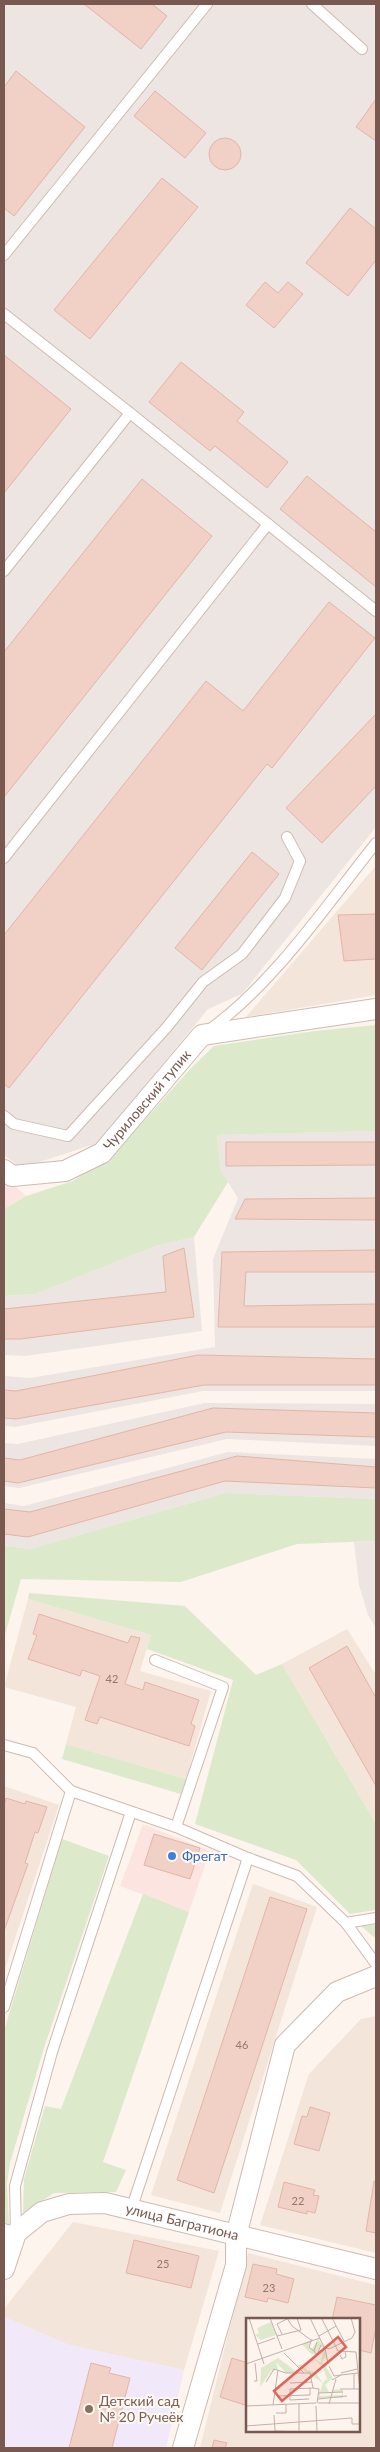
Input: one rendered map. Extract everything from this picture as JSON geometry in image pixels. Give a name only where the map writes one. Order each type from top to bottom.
[{"type":"street","points":[[202,1036],[376,1009]]},
{"type":"street","name":"Чуриловский тупик","points":[[4,1170],[12,1176],[65,1171],[102,1153],[202,1036]]},
{"type":"street","points":[[376,1976],[337,1992],[285,2045],[236,2236],[376,2269]]},
{"type":"street","name":"улица Багратиона","points":[[10,2231],[42,2212],[69,2204],[105,2203],[236,2236],[236,2265],[183,2448]]},
{"type":"street","points":[[4,2268],[10,2231]]},
{"type":"lane","points":[[4,255],[207,4]]},
{"type":"lane","points":[[312,4],[362,50]]},
{"type":"lane","points":[[4,314],[376,611]]},
{"type":"lane","points":[[4,571],[130,413]]},
{"type":"lane","points":[[4,858],[268,524]]},
{"type":"lane","points":[[4,1116],[14,1124],[68,1136],[167,1027],[203,982],[242,954],[285,898],[300,861],[287,837]]},
{"type":"lane","points":[[202,1036],[236,1010],[270,974],[376,843]]},
{"type":"lane","points":[[154,1660],[223,1687],[176,1827]]},
{"type":"lane","points":[[4,1745],[33,1753],[71,1791],[176,1827],[248,1858],[297,1876],[346,1923],[376,1964]]},
{"type":"lane","points":[[4,2007],[71,1791]]},
{"type":"lane","points":[[10,2231],[15,2186],[52,2052],[131,1812]]},
{"type":"lane","points":[[131,2210],[248,1858]]},
{"type":"lane","points":[[346,1923],[376,1918]]},
{"type":"shaded area","points":[[4,4],[372,4],[376,9],[376,827],[242,994],[208,1009],[98,1143],[21,1168],[4,1155]]},
{"type":"shaded area","points":[[376,867],[376,995],[246,1017],[374,868]]},
{"type":"shaded area","points":[[376,1131],[376,1391],[203,1391],[15,1427],[4,1426],[4,1376],[30,1378],[215,1347],[213,1259],[238,1198],[221,1171],[217,1135]]},
{"type":"shaded area","points":[[4,1175],[26,1196],[4,1209]]},
{"type":"shaded area","points":[[194,1237],[202,1331],[25,1356],[4,1355],[4,1296],[36,1294],[156,1246]]},
{"type":"shaded area","points":[[205,1403],[376,1404],[376,1446],[227,1439],[19,1488],[4,1486],[4,1443],[18,1444]]},
{"type":"shaded area","points":[[228,1452],[376,1459],[376,1499],[225,1493],[30,1549],[4,1546],[4,1503],[24,1506]]},
{"type":"shaded area","points":[[376,1541],[376,1628],[368,1615],[359,1585],[354,1542]]},
{"type":"shaded area","points":[[28,1599],[151,1635],[140,1671],[211,1691],[186,1779],[66,1744],[76,1707],[4,1687]]},
{"type":"shaded area","points":[[347,1629],[376,1675],[376,1824],[282,1664]]},
{"type":"shaded area","points":[[4,1786],[59,1805],[4,1972]]},
{"type":"shaded area","points":[[143,1824],[210,1851],[189,1912],[120,1886]]},
{"type":"shaded area","points":[[253,1884],[317,1907],[220,2213],[151,2195]]},
{"type":"shaded area","points":[[376,2016],[376,2253],[260,2225],[309,2074],[361,2019]]},
{"type":"shaded area","points":[[73,2222],[219,2251],[184,2370],[69,2345],[4,2317],[4,2309]]},
{"type":"shaded area","points":[[248,2253],[376,2285],[376,2448],[200,2448]]},
{"type":"shaded area","name":"Детский сад № 20 Ручеёк","points":[[4,2317],[69,2345],[184,2370],[166,2448],[4,2448]]},
{"type":"green space","points":[[376,1025],[376,1131],[217,1135],[221,1171],[228,1182],[194,1237],[156,1246],[36,1294],[4,1296],[4,1209],[26,1196],[73,1181],[117,1151],[191,1068],[214,1046],[315,1031]]},
{"type":"green space","points":[[225,1493],[376,1499],[376,1541],[297,1544],[181,1582],[21,1579],[4,1638],[4,1546],[30,1549]]},
{"type":"green space","points":[[29,1593],[185,1606],[256,1675],[282,1664],[376,1824],[376,1910],[350,1914],[296,1860],[195,1824],[233,1680],[147,1649],[151,1635],[28,1599]]},
{"type":"green space","points":[[66,1744],[186,1779],[181,1794],[62,1759]]},
{"type":"green space","points":[[62,1839],[109,1856],[44,2048],[10,2163],[7,2184],[9,2224],[4,2222],[4,2031]]},
{"type":"green space","points":[[143,1894],[189,1912],[103,2162],[126,2170],[116,2192],[54,2193],[23,2213],[24,2179],[45,2106],[61,2109]]},
{"type":"green space","points":[[376,1925],[376,1939],[361,1926]]},
{"type":"building","points":[[84,4],[152,4],[167,16],[141,49]]},
{"type":"building","points":[[16,71],[85,127],[14,216],[4,208],[4,87]]},
{"type":"building","points":[[155,91],[206,133],[185,158],[134,116]]},
{"type":"building","points":[[376,99],[376,141],[356,127]]},
{"type":"building","points":[[225,138],[237,142],[241,154],[237,166],[225,170],[213,166],[209,154],[213,142]]},
{"type":"building","points":[[162,178],[198,207],[90,339],[54,310]]},
{"type":"building","points":[[350,208],[376,229],[376,260],[348,296],[306,263]]},
{"type":"building","points":[[265,282],[278,293],[288,282],[303,294],[274,328],[246,305]]},
{"type":"building","points":[[4,355],[71,409],[4,493]]},
{"type":"building","points":[[181,362],[244,412],[237,421],[288,462],[267,488],[215,446],[210,451],[149,402]]},
{"type":"building","points":[[307,476],[376,532],[376,587],[280,509]]},
{"type":"building","points":[[142,479],[212,536],[4,797],[4,652]]},
{"type":"building","points":[[329,602],[375,638],[272,768],[267,764],[9,1088],[4,1084],[4,935],[206,681],[243,711]]},
{"type":"building","points":[[376,714],[376,786],[322,843],[286,808]]},
{"type":"building","points":[[252,852],[279,874],[202,970],[175,948]]},
{"type":"building","points":[[376,914],[376,959],[344,961],[338,915]]},
{"type":"building","points":[[226,1142],[376,1142],[376,1165],[226,1166]]},
{"type":"building","points":[[376,1198],[376,1220],[235,1219],[245,1199]]},
{"type":"building","points":[[184,1248],[194,1317],[20,1339],[4,1339],[4,1309],[166,1292],[163,1256]]},
{"type":"building","points":[[376,1250],[376,1272],[246,1272],[244,1306],[376,1304],[376,1327],[218,1327],[222,1252]]},
{"type":"building","points":[[198,1355],[376,1359],[376,1385],[204,1385],[16,1419],[4,1418],[4,1390],[16,1391]]},
{"type":"building","points":[[213,1408],[376,1413],[376,1437],[226,1432],[18,1483],[4,1481],[4,1458],[20,1460]]},
{"type":"building","points":[[237,1456],[376,1467],[376,1488],[225,1481],[28,1537],[4,1534],[4,1509],[30,1512]]},
{"type":"building","points":[[39,1614],[128,1643],[131,1636],[140,1638],[125,1684],[143,1690],[145,1682],[199,1700],[191,1724],[195,1726],[189,1746],[100,1717],[97,1724],[85,1720],[100,1676],[82,1670],[80,1676],[28,1659],[37,1635],[33,1634]]},
{"type":"building","points":[[347,1646],[376,1698],[376,1786],[309,1668]]},
{"type":"building","points":[[6,1798],[25,1804],[26,1801],[47,1807],[38,1833],[35,1832],[25,1863],[28,1864],[4,1931],[4,1805]]},
{"type":"building","name":"Фрегат","points":[[154,1834],[200,1848],[190,1879],[144,1865]]},
{"type":"building","points":[[270,1897],[307,1909],[214,2193],[177,2180]]},
{"type":"building","points":[[310,2107],[330,2113],[319,2151],[294,2144],[302,2116],[307,2117]]},
{"type":"building","points":[[374,2181],[376,2181],[376,2233],[366,2231]]},
{"type":"building","points":[[284,2182],[315,2190],[313,2195],[319,2196],[315,2213],[307,2211],[307,2214],[278,2207]]},
{"type":"building","points":[[134,2240],[199,2256],[191,2288],[126,2273]]},
{"type":"building","points":[[253,2264],[277,2269],[276,2274],[294,2279],[288,2303],[268,2298],[267,2302],[245,2297]]},
{"type":"building","points":[[337,2297],[376,2305],[376,2327],[371,2353],[360,2350],[360,2318],[332,2318]]},
{"type":"building","points":[[232,2358],[246,2362],[246,2405],[220,2397]]},
{"type":"building","points":[[91,2363],[111,2368],[109,2373],[130,2378],[112,2448],[69,2448]]},
{"type":"building","points":[[214,2440],[227,2443],[225,2448],[212,2448]]},
{"type":"place","name":"Фрегат","points":[[172,1856]]},
{"type":"place","name":"Детский сад № 20 Ручеёк","points":[[89,2409]]}]
